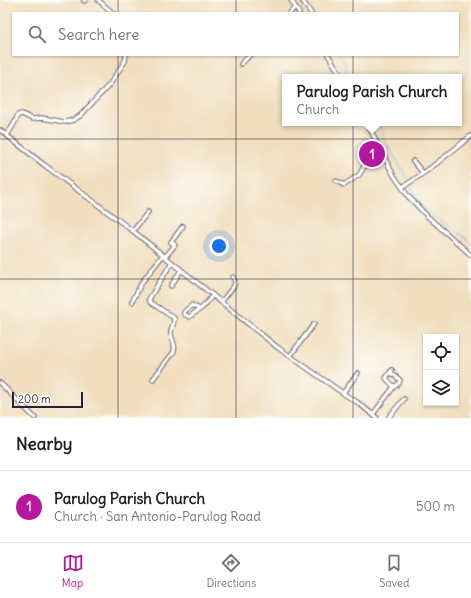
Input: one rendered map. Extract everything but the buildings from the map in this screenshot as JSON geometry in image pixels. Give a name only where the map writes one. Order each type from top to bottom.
[{"type":"street","points":[[98,0],[112,12]]},
{"type":"street","points":[[291,0],[298,12]]},
{"type":"street","points":[[302,0],[310,12]]},
{"type":"street","points":[[291,12],[295,7]]},
{"type":"street","points":[[7,135],[18,115],[22,114],[32,118],[42,118],[65,122],[80,116],[110,84],[125,61],[126,56]]},
{"type":"street","points":[[241,64],[249,56]]},
{"type":"street","points":[[329,56],[340,74]]},
{"type":"street","points":[[368,126],[393,174],[408,196],[427,216],[471,255]]},
{"type":"street","points":[[0,130],[133,231],[277,347],[357,402],[375,417],[394,387],[398,385],[400,381],[391,371],[386,378],[394,387]]},
{"type":"street","points":[[402,187],[423,173],[471,136]]},
{"type":"street","points":[[336,181],[344,185],[359,175],[368,160],[366,154],[367,152],[378,146]]},
{"type":"street","points":[[414,161],[423,173]]},
{"type":"street","points":[[133,231],[148,212]]},
{"type":"street","points":[[132,302],[142,282],[175,245],[171,242],[183,226]]},
{"type":"street","points":[[153,379],[175,350],[171,333],[175,322],[174,318],[150,302],[149,299],[172,262]]},
{"type":"street","points":[[171,286],[181,270]]},
{"type":"street","points":[[221,302],[234,286],[235,282],[232,277]]},
{"type":"street","points":[[199,309],[203,307],[213,295]]},
{"type":"street","points":[[290,356],[314,324]]},
{"type":"street","points":[[343,393],[358,373]]},
{"type":"street","points":[[0,383],[35,418]]},
{"type":"street","points":[[388,418],[404,399]]},
{"type":"waterway","points":[[299,0],[308,12]]},
{"type":"waterway","points":[[341,56],[345,63],[347,74]]},
{"type":"waterway","points":[[380,126],[384,139],[410,183],[417,198],[430,214],[465,237],[471,243]]},
{"type":"place","name":"Parulog Parish Church","points":[[372,154]]}]
